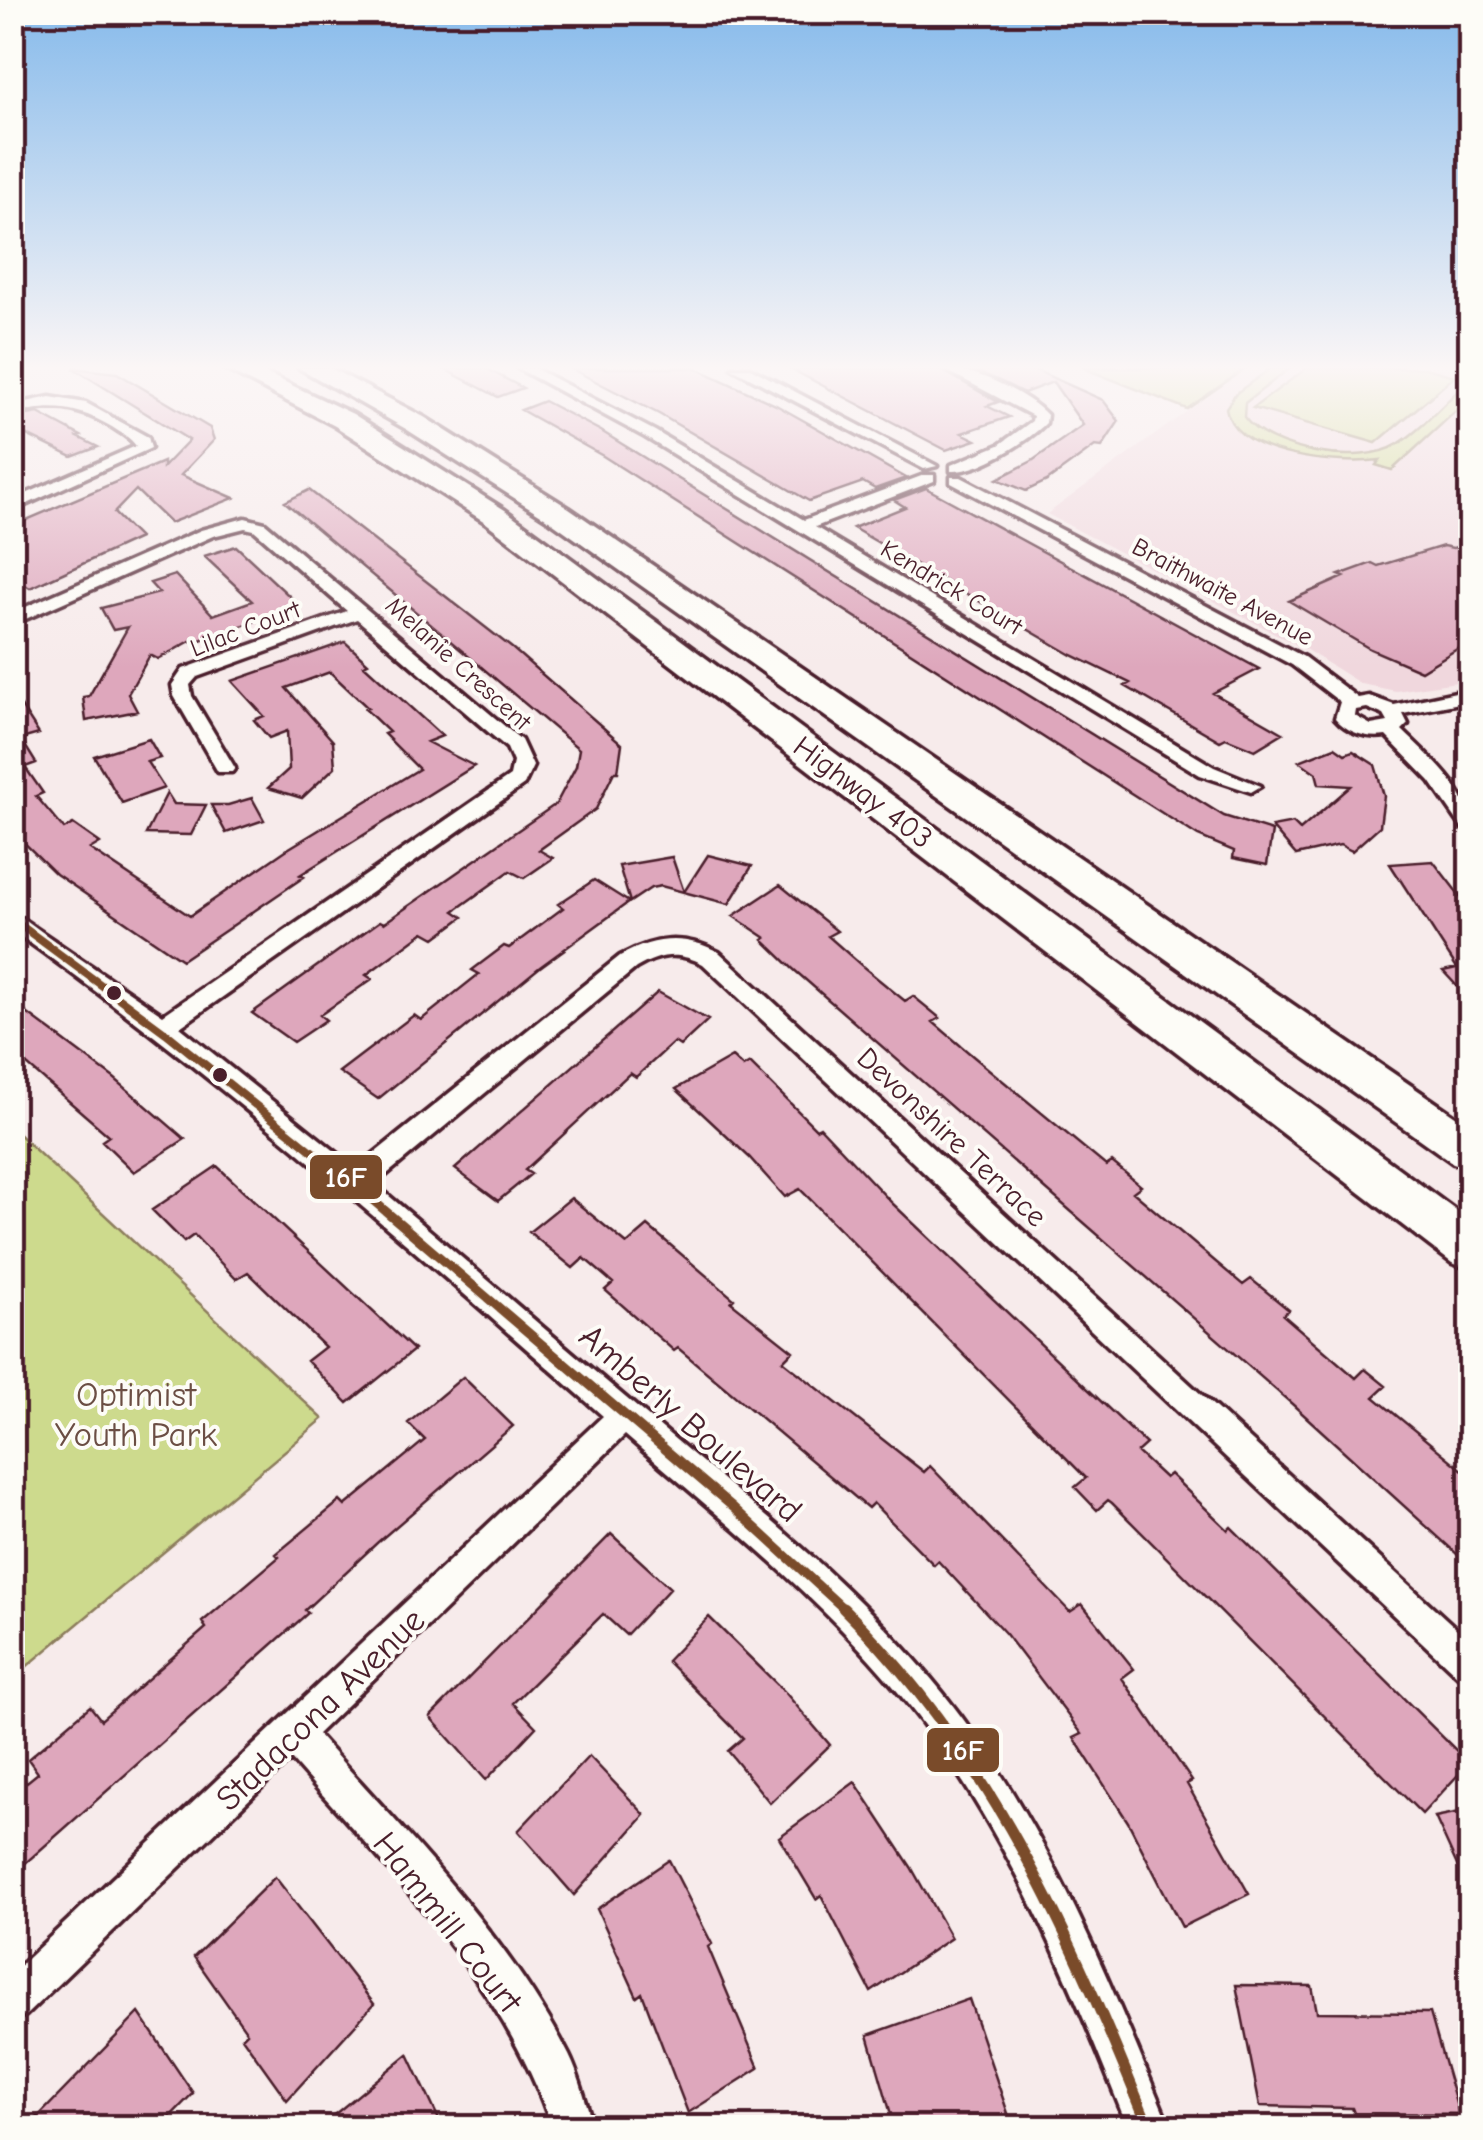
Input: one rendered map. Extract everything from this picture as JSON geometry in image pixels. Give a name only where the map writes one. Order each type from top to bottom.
[{"type":"highway","name":"Highway 403","points":[[419,468],[495,516],[1470,1248]]},
{"type":"highway","name":"Highway 403","points":[[490,468],[1470,1150]]},
{"type":"street","points":[[12,506],[99,468]]},
{"type":"street","name":"Kendrick Court","points":[[706,468],[1207,771],[1251,786]]},
{"type":"street","points":[[921,468],[956,474],[967,468]]},
{"type":"street","points":[[802,526],[929,472]]},
{"type":"street","name":"Braithwaite Avenue","points":[[956,474],[1281,652],[1320,676],[1352,703]]},
{"type":"street","name":"Melanie Crescent","points":[[12,620],[207,533],[244,522],[269,532],[363,611],[514,744],[524,758],[524,771],[516,781],[163,1026]]},
{"type":"street","name":"Lilac Court","points":[[225,768],[183,696],[181,685],[190,673],[363,611]]},
{"type":"street","points":[[1470,696],[1392,720],[1369,731],[1350,723],[1343,714],[1352,703],[1378,704],[1392,720],[1437,777],[1470,824]]},
{"type":"street","name":"Amberly Boulevard","points":[[12,919],[163,1026],[356,1183],[777,1544],[858,1624],[931,1706],[1015,1828],[1088,1976],[1149,2128]]},
{"type":"street","name":"Devonshire Terrace","points":[[356,1183],[628,962],[653,947],[692,946],[711,958],[1470,1664]]},
{"type":"street","name":"Stadacona Avenue","points":[[12,2001],[624,1416]]},
{"type":"street","name":"Hammill Court","points":[[294,1735],[424,1883],[498,1980],[554,2068],[572,2128]]},
{"type":"shaded area","points":[[1110,468],[1470,468],[1470,680],[1396,691],[1361,684],[1305,649],[1047,514]]},
{"type":"green space","name":"Optimist Youth Park","points":[[13,1129],[323,1419],[12,1678]]},
{"type":"building","points":[[149,468],[188,468],[181,475],[234,498],[170,523],[136,490],[114,513],[139,538],[30,588],[25,585],[12,590],[12,526]]},
{"type":"building","points":[[622,468],[661,468],[1224,816],[1272,831],[1267,865],[1233,858],[1234,851],[1198,836]]},
{"type":"building","points":[[752,468],[888,468],[906,478],[875,489],[863,482],[809,501]]},
{"type":"building","points":[[1019,468],[1065,468],[1026,491],[997,479]]},
{"type":"building","points":[[926,488],[1259,669],[1213,693],[1283,733],[1255,750],[1226,738],[1220,741],[1125,686],[1130,683],[1072,655],[853,528],[905,507],[894,500]]},
{"type":"building","points":[[309,490],[512,648],[622,744],[618,772],[614,772],[596,809],[539,850],[553,858],[524,878],[510,871],[454,911],[463,917],[435,938],[424,932],[366,975],[372,979],[320,1015],[326,1020],[293,1042],[252,1013],[380,921],[384,923],[556,804],[576,766],[579,749],[285,502]]},
{"type":"building","points":[[1470,543],[1470,641],[1421,671],[1370,649],[1289,601],[1372,563],[1378,566],[1443,546],[1453,548]]},
{"type":"building","points":[[236,546],[300,606],[194,639],[158,659],[150,655],[128,694],[137,711],[86,721],[83,697],[89,696],[128,627],[113,630],[101,608],[159,593],[150,583],[175,575],[213,615],[252,601],[204,556]]},
{"type":"building","points":[[345,642],[368,663],[364,665],[442,736],[427,742],[474,766],[300,875],[304,877],[182,960],[56,874],[12,831],[12,692],[39,734],[21,739],[36,763],[25,767],[43,793],[36,796],[64,829],[73,824],[100,843],[90,849],[190,916],[286,850],[419,769],[384,734],[389,732],[365,709],[368,708],[330,672],[286,688],[333,741],[335,767],[302,798],[268,788],[289,769],[287,731],[269,738],[254,720],[264,716],[232,681]]},
{"type":"building","points":[[149,739],[160,758],[147,762],[164,788],[122,803],[94,756]]},
{"type":"building","points":[[1335,747],[1345,754],[1353,751],[1375,765],[1384,796],[1380,826],[1352,851],[1340,845],[1296,855],[1272,827],[1293,823],[1300,830],[1351,786],[1319,784],[1316,773],[1299,761]]},
{"type":"building","points":[[167,793],[174,804],[206,805],[191,835],[146,834]]},
{"type":"building","points":[[252,798],[264,820],[226,833],[211,805]]},
{"type":"building","points":[[708,855],[752,866],[729,904],[661,886],[630,902],[619,866],[672,857],[684,892]]},
{"type":"building","points":[[1433,861],[1470,909],[1470,1000],[1443,971],[1457,968],[1390,864]]},
{"type":"building","points":[[594,880],[629,902],[540,967],[378,1099],[339,1072],[414,1015],[421,1020],[479,974],[472,970],[504,946],[509,948],[563,908],[558,904]]},
{"type":"building","points":[[780,885],[837,931],[828,936],[861,965],[905,1001],[913,996],[940,1018],[933,1022],[974,1057],[1106,1166],[1112,1162],[1141,1186],[1133,1192],[1243,1285],[1251,1279],[1289,1310],[1283,1315],[1356,1378],[1365,1369],[1386,1386],[1374,1397],[1470,1476],[1470,1566],[1292,1404],[792,968],[763,940],[766,938],[733,916]]},
{"type":"building","points":[[658,992],[708,1020],[680,1046],[674,1042],[636,1077],[630,1073],[525,1170],[531,1174],[498,1201],[455,1169]]},
{"type":"building","points":[[12,1002],[114,1078],[185,1139],[134,1172],[102,1141],[109,1136],[12,1052]]},
{"type":"building","points":[[732,1057],[743,1067],[750,1063],[816,1129],[820,1127],[892,1203],[1146,1444],[1137,1452],[1165,1478],[1170,1474],[1228,1530],[1231,1527],[1469,1763],[1422,1814],[1112,1503],[1108,1500],[1097,1510],[1075,1487],[1086,1478],[800,1189],[785,1197],[749,1157],[676,1089]]},
{"type":"building","points":[[217,1166],[414,1350],[348,1403],[307,1361],[325,1347],[248,1272],[236,1279],[194,1235],[184,1242],[152,1210]]},
{"type":"building","points":[[571,1198],[627,1244],[648,1226],[734,1299],[731,1302],[793,1351],[783,1361],[924,1472],[930,1466],[1070,1612],[1082,1604],[1134,1669],[1122,1678],[1192,1781],[1187,1784],[1249,1894],[1182,1927],[1128,1822],[1074,1738],[1082,1734],[1006,1634],[938,1561],[934,1565],[873,1503],[868,1508],[678,1348],[674,1351],[605,1290],[613,1283],[584,1258],[573,1268],[529,1232]]},
{"type":"building","points":[[463,1377],[513,1426],[378,1542],[305,1610],[308,1613],[12,1875],[12,1794],[38,1773],[28,1759],[90,1706],[101,1720],[206,1628],[202,1622],[279,1557],[276,1554],[340,1501],[345,1506],[425,1440],[408,1423]]},
{"type":"building","points":[[611,1534],[670,1588],[626,1635],[603,1614],[513,1703],[536,1727],[486,1780],[430,1717]]},
{"type":"building","points":[[709,1617],[784,1691],[830,1745],[770,1803],[728,1751],[743,1738],[667,1661]]},
{"type":"building","points":[[589,1756],[645,1815],[574,1895],[518,1831]]},
{"type":"building","points":[[855,1782],[911,1867],[951,1938],[871,1992],[821,1895],[816,1899],[779,1837]]},
{"type":"building","points":[[1470,1810],[1470,1894],[1435,1817]]},
{"type":"building","points":[[669,1860],[712,1944],[708,1947],[759,2068],[688,2113],[642,1993],[637,1997],[597,1909]]},
{"type":"building","points":[[275,1877],[374,2004],[287,2100],[242,2037],[247,2032],[194,1957]]},
{"type":"building","points":[[1236,1985],[1312,1986],[1317,2012],[1430,2013],[1459,2114],[1354,2113],[1352,2108],[1260,2106]]},
{"type":"building","points":[[969,1999],[1013,2128],[895,2128],[868,2035]]},
{"type":"building","points":[[139,2013],[193,2093],[159,2128],[27,2128]]},
{"type":"building","points":[[408,2054],[443,2128],[318,2128]]},
{"type":"transit line","name":"16F","points":[[12,919],[166,1033],[315,1152],[734,1508],[858,1623],[932,1707],[999,1805],[1055,1909],[1149,2128]]}]
